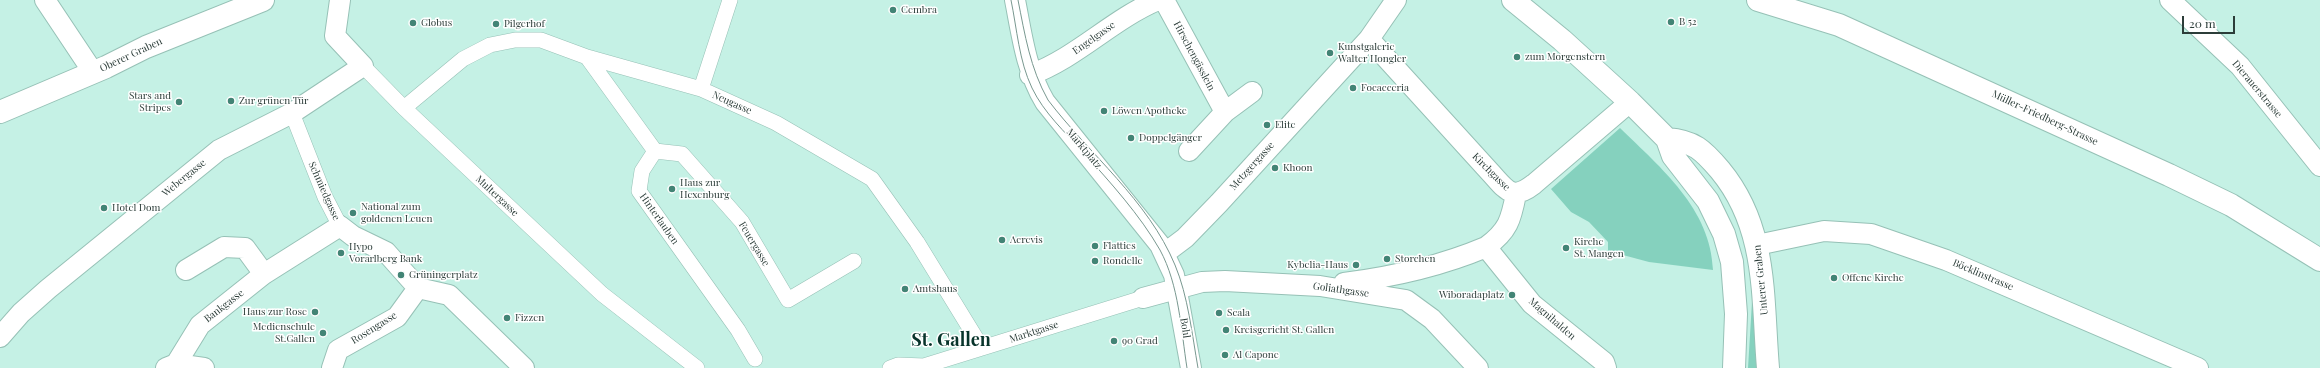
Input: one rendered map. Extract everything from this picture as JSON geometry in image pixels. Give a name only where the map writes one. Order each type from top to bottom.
[{"type":"street","name":"Oberer Graben","points":[[0,112],[93,72],[146,47],[263,0]]},
{"type":"street","name":"Multergasse","points":[[340,0],[335,36],[363,66],[404,108],[602,294],[697,368]]},
{"type":"street","points":[[701,89],[730,0]]},
{"type":"street","name":"Marktplatz","points":[[1015,0],[1030,75],[1045,102],[1150,229],[1165,253],[1177,288]]},
{"type":"street","name":"Engelgasse","points":[[1030,75],[1058,64],[1122,8],[1158,0]]},
{"type":"street","name":"Hirschengässlein","points":[[1164,0],[1224,112]]},
{"type":"street","name":"Metzgergasse","points":[[1165,253],[1185,238],[1219,203],[1369,38],[1396,0]]},
{"type":"street","points":[[1513,0],[1562,40],[1630,102],[1667,139],[1673,156],[1708,201],[1715,213],[1730,255],[1736,314],[1734,368]]},
{"type":"street","name":"Müller-Friedberg-Strasse","points":[[1758,0],[1839,25],[2162,172],[2231,205],[2320,260]]},
{"type":"street","name":"Dierauerstrasse","points":[[2170,0],[2240,66],[2320,166]]},
{"type":"street","points":[[51,1],[93,72]]},
{"type":"street","name":"Kirchgasse","points":[[1369,38],[1489,171],[1509,192],[1516,194],[1523,193],[1630,102]]},
{"type":"street","name":"Neugasse","points":[[404,108],[463,59],[490,45],[515,40],[541,40],[587,57],[701,89],[776,123],[872,180],[917,242],[982,348]]},
{"type":"street","points":[[587,57],[655,151]]},
{"type":"street","name":"Webergasse","points":[[0,337],[21,313],[216,152],[292,113],[363,66]]},
{"type":"street","points":[[1189,151],[1224,112],[1252,92]]},
{"type":"street","name":"Schmiedgasse","points":[[292,113],[325,197],[340,226],[353,236],[386,252],[418,288]]},
{"type":"street","name":"Unterer Graben","points":[[1667,139],[1685,140],[1701,150],[1731,186],[1746,210],[1757,245],[1764,295],[1768,368]]},
{"type":"street","name":"Feuergasse","points":[[655,151],[682,154],[742,222],[788,300],[854,261]]},
{"type":"street","name":"Hinterlauben","points":[[655,151],[642,171],[639,191],[738,330],[755,359]]},
{"type":"street","points":[[1320,286],[1385,278],[1450,261],[1486,247],[1501,236],[1508,225],[1516,194]]},
{"type":"street","name":"Bankgasse","points":[[171,366],[200,325],[264,274],[340,226]]},
{"type":"street","name":"Böcklinstrasse","points":[[1757,245],[1824,231],[1871,234],[1946,260],[2198,368]]},
{"type":"street","points":[[186,270],[224,247],[245,248],[264,274]]},
{"type":"street","name":"Magnihalden","points":[[1486,247],[1532,304],[1604,362],[1606,368]]},
{"type":"street","name":"Goliathgasse","points":[[1177,288],[1202,282],[1225,281],[1320,286],[1406,300],[1432,319],[1478,368]]},
{"type":"street","points":[[418,288],[449,295],[524,368]]},
{"type":"street","name":"Rosengasse","points":[[332,368],[338,350],[397,317],[418,288]]},
{"type":"street","name":"Marktgasse","points":[[890,368],[898,365],[924,366],[965,361],[982,348],[1177,288]]},
{"type":"street","name":"Bohl","points":[[1177,288],[1191,368]]},
{"type":"street","points":[[171,366],[204,368]]},
{"type":"green space","points":[[1620,128],[1667,174],[1694,209],[1710,248],[1713,270],[1649,262],[1608,251],[1608,242],[1589,222],[1571,212],[1551,189]]},
{"type":"green space","points":[[1752,302],[1754,302],[1759,368],[1748,368]]},
{"type":"tram line","points":[[1011,0],[1024,67],[1032,88],[1042,106],[1124,199],[1160,250],[1175,293],[1187,368]]},
{"type":"tram line","points":[[1018,0],[1032,64],[1048,100],[1134,198],[1150,219],[1175,265],[1186,302],[1198,368]]},
{"type":"place","name":"Cembra","points":[[893,10]]},
{"type":"place","name":"B 52","points":[[1671,22]]},
{"type":"place","name":"Globus","points":[[413,23]]},
{"type":"place","name":"Pilgerhof","points":[[496,24]]},
{"type":"place","name":"Kunstgalerie Walter Hongler","points":[[1330,53]]},
{"type":"place","name":"zum Morgenstern","points":[[1517,57]]},
{"type":"place","name":"Focacceria","points":[[1353,88]]},
{"type":"place","name":"Zur grünen Tür","points":[[231,101]]},
{"type":"place","name":"Stars and Stripes","points":[[179,102]]},
{"type":"place","name":"Löwen Apotheke","points":[[1104,111]]},
{"type":"place","name":"Elite","points":[[1267,125]]},
{"type":"place","name":"Doppelgänger","points":[[1131,138]]},
{"type":"place","name":"Khoon","points":[[1275,168]]},
{"type":"place","name":"Haus zur Hexenburg","points":[[672,189]]},
{"type":"place","name":"Hotel Dom","points":[[104,208]]},
{"type":"place","name":"National zum goldenen Leuen","points":[[353,213]]},
{"type":"place","name":"Acrevis","points":[[1002,240]]},
{"type":"place","name":"Flatties","points":[[1095,246]]},
{"type":"place","name":"Kirche St. Mangen","points":[[1566,248]]},
{"type":"place","name":"Hypo Vorarlberg Bank","points":[[341,253]]},
{"type":"place","name":"Storchen","points":[[1387,259]]},
{"type":"place","name":"Rondelle","points":[[1095,261]]},
{"type":"place","name":"Kybelia-Haus","points":[[1356,265]]},
{"type":"place","name":"Grüningerplatz","points":[[401,275]]},
{"type":"place","name":"Offene Kirche","points":[[1834,278]]},
{"type":"place","name":"Amtshaus","points":[[905,289]]},
{"type":"place","name":"Wiboradaplatz","points":[[1512,295]]},
{"type":"place","name":"Haus zur Rose","points":[[315,312]]},
{"type":"place","name":"Scala","points":[[1219,313]]},
{"type":"place","name":"Fizzen","points":[[507,318]]},
{"type":"place","name":"Kreisgericht St. Gallen","points":[[1226,330]]},
{"type":"place","name":"Medienschule St.Gallen","points":[[323,333]]},
{"type":"place","name":"90 Grad","points":[[1114,341]]},
{"type":"place","name":"Al Capone","points":[[1225,355]]},
{"type":"district","name":"St. Gallen","points":[[951,340]]}]
